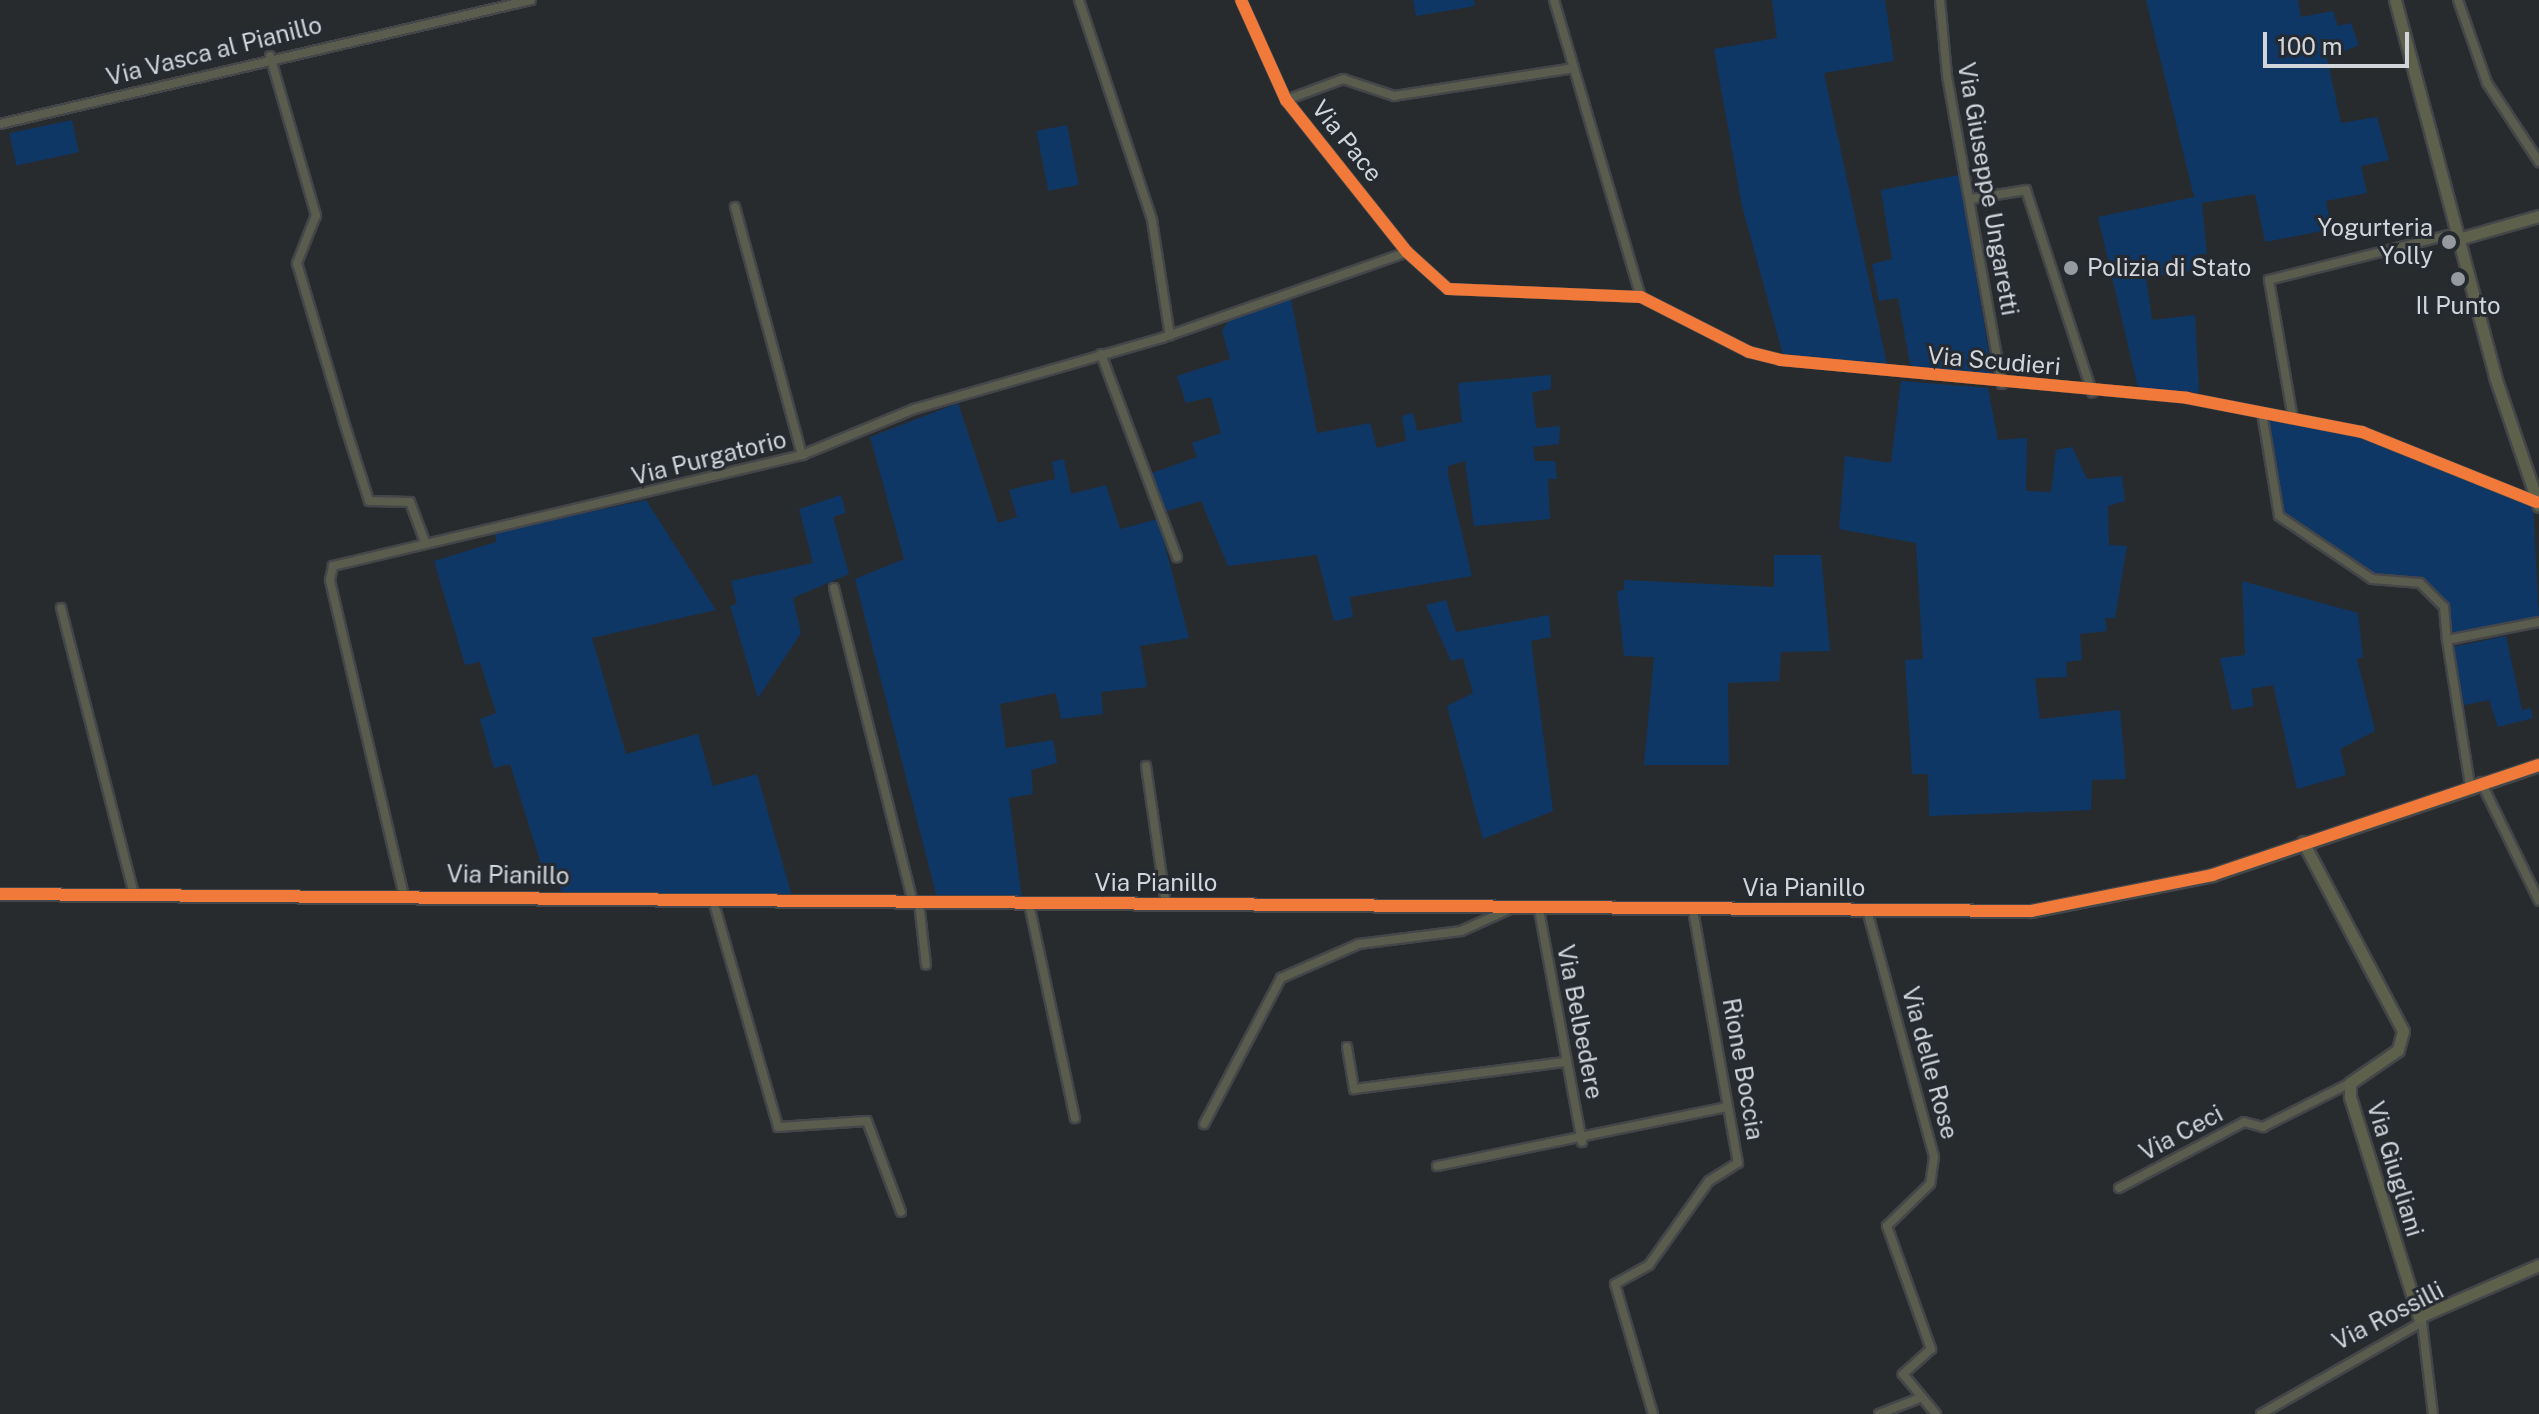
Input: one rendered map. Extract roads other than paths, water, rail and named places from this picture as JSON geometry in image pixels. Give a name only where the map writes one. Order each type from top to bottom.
[{"type":"street","name":"Via Vasca al Pianillo","points":[[0,124],[270,56],[531,0]]},
{"type":"street","points":[[1079,0],[1152,220],[1170,336]]},
{"type":"street","name":"Via Pace","points":[[1241,0],[1286,100],[1407,252],[1448,289]]},
{"type":"street","points":[[1554,0],[1641,297]]},
{"type":"street","name":"Via Giuseppe Ungaretti","points":[[1940,0],[2002,384]]},
{"type":"street","points":[[2395,0],[2457,236],[2536,502]]},
{"type":"street","points":[[2458,0],[2487,83],[2539,162]]},
{"type":"street","points":[[270,56],[316,215],[297,263],[369,501],[410,502],[425,542]]},
{"type":"street","points":[[1286,100],[1343,79],[1394,96],[1574,68]]},
{"type":"street","points":[[1971,199],[2026,190],[2092,392]]},
{"type":"street","points":[[735,207],[802,455]]},
{"type":"street","points":[[2293,419],[2269,280],[2539,216]]},
{"type":"street","name":"Via Purgatorio","points":[[404,896],[330,580],[343,560],[802,455],[914,409],[1170,336],[1407,252]]},
{"type":"street","name":"Via Scudieri","points":[[1448,289],[1641,297],[1725,342],[1780,360],[2262,413],[2362,432],[2536,502]]},
{"type":"street","points":[[1101,354],[1177,557]]},
{"type":"street","points":[[2262,413],[2279,516],[2372,579],[2420,583],[2444,607],[2447,640],[2476,784],[2539,901]]},
{"type":"street","points":[[834,588],[916,903],[926,965]]},
{"type":"street","points":[[61,608],[134,894]]},
{"type":"street","points":[[2447,640],[2539,622]]},
{"type":"street","name":"Via Pianillo","points":[[0,894],[1999,913],[2088,903],[2212,875],[2539,765]]},
{"type":"street","points":[[1146,766],[1166,905]]},
{"type":"street","name":"Via Giugliani","points":[[2303,842],[2403,1031],[2398,1050],[2350,1083],[2422,1322],[2433,1414]]},
{"type":"street","points":[[713,900],[778,1127],[867,1121],[901,1212]]},
{"type":"street","points":[[1029,904],[1075,1118]]},
{"type":"street","points":[[1204,1124],[1281,978],[1359,944],[1449,934],[1510,909]]},
{"type":"street","name":"Via Belbedere","points":[[1539,910],[1582,1142]]},
{"type":"street","name":"Via delle Rose","points":[[1867,910],[1935,1171],[1887,1226],[1931,1349],[1903,1374],[1936,1414]]},
{"type":"street","name":"Rione Boccia","points":[[1653,1414],[1615,1284],[1649,1265],[1709,1181],[1738,1163],[1693,911]]},
{"type":"street","points":[[1347,1047],[1354,1089],[1566,1062]]},
{"type":"street","name":"Via Ceci","points":[[2119,1188],[2244,1122],[2274,1123],[2350,1083]]},
{"type":"street","points":[[1437,1166],[1582,1142],[1694,1108],[1726,1107]]},
{"type":"street","name":"Via Rossilli","points":[[2261,1414],[2422,1322],[2539,1265]]},
{"type":"street","points":[[1879,1414],[1920,1398]]},
{"type":"place","name":"Yogurteria Yolly","points":[[2449,242]]},
{"type":"place","name":"Polizia di Stato","points":[[2071,268]]},
{"type":"place","name":"Il Punto","points":[[2458,279]]}]
